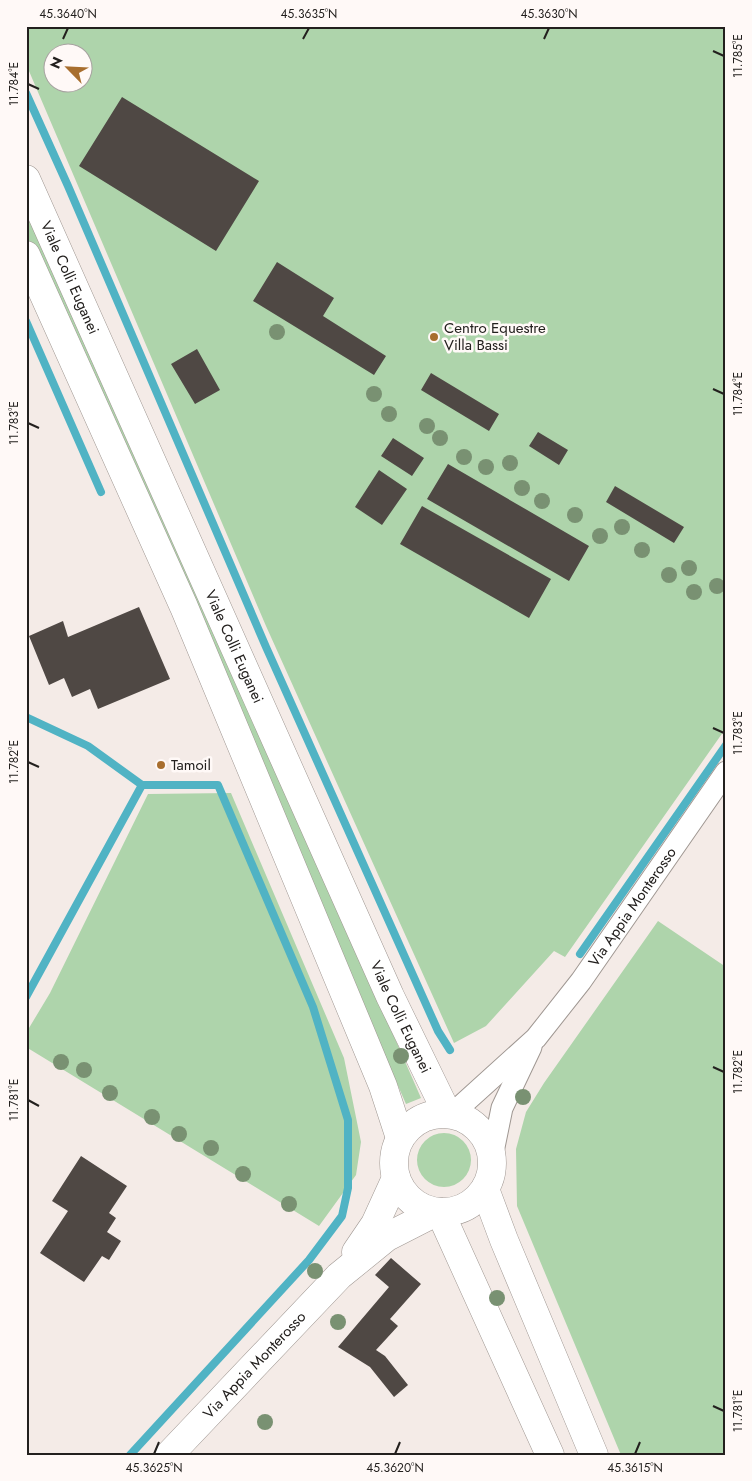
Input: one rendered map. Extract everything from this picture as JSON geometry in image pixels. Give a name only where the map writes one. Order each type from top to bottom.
[{"type":"main road","name":"Viale Colli Euganei","points":[[26,179],[390,996],[449,1113]]},
{"type":"main road","name":"Viale Colli Euganei","points":[[26,255],[184,607],[383,1086],[400,1138]]},
{"type":"main road","points":[[449,1113],[467,1119],[479,1129],[488,1142],[492,1157],[491,1174],[485,1189],[477,1199],[466,1206],[438,1212],[423,1208],[411,1200],[402,1190],[396,1178],[395,1150],[400,1138],[409,1127],[420,1119],[433,1114],[449,1113]]},
{"type":"main road","name":"Via Appia Monterosso","points":[[339,1276],[375,1224],[396,1178]]},
{"type":"main road","points":[[485,1189],[594,1455]]},
{"type":"main road","points":[[438,1212],[550,1455]]},
{"type":"main road","name":"Via Appia Monterosso","points":[[169,1455],[339,1276],[387,1237],[438,1212]]},
{"type":"street","name":"Via Appia Monterosso","points":[[449,1113],[536,1038],[581,982],[726,772]]},
{"type":"street","name":"Via Appia Monterosso","points":[[492,1157],[502,1108],[536,1038]]},
{"type":"green space","name":"Centro Equestre Villa Bassi","points":[[26,26],[726,26],[726,728],[565,957],[554,951],[486,1026],[454,1043],[266,626],[26,64]]},
{"type":"green space","points":[[26,196],[421,1098],[406,1104],[26,236]]},
{"type":"green space","points":[[231,793],[344,1058],[361,1142],[356,1175],[319,1226],[26,1047],[26,1033],[50,993],[148,794]]},
{"type":"green space","points":[[658,921],[726,967],[726,1455],[621,1455],[517,1206],[516,1149],[526,1112],[544,1083]]},
{"type":"green space","points":[[444,1133],[454,1135],[463,1141],[469,1150],[471,1160],[469,1170],[463,1179],[454,1185],[444,1187],[434,1185],[425,1179],[419,1170],[417,1160],[419,1150],[425,1141],[434,1135]]},
{"type":"building","points":[[122,97],[259,181],[216,251],[79,166]]},
{"type":"building","points":[[277,262],[334,298],[323,316],[386,356],[374,375],[253,301]]},
{"type":"building","points":[[197,349],[220,390],[195,404],[171,364]]},
{"type":"building","points":[[431,373],[499,414],[489,431],[421,390]]},
{"type":"building","points":[[538,432],[568,450],[559,465],[529,446]]},
{"type":"building","points":[[393,438],[424,458],[412,476],[381,456]]},
{"type":"building","points":[[448,464],[589,546],[569,581],[427,499]]},
{"type":"building","points":[[379,470],[407,489],[382,525],[355,507]]},
{"type":"building","points":[[615,486],[684,527],[674,543],[606,502]]},
{"type":"building","points":[[422,506],[551,579],[529,618],[400,544]]},
{"type":"building","points":[[139,607],[170,679],[98,709],[90,689],[72,697],[64,678],[49,685],[29,636],[63,621],[68,637]]},
{"type":"building","points":[[81,1156],[127,1186],[109,1213],[116,1218],[107,1232],[121,1241],[109,1260],[102,1256],[84,1282],[40,1253],[68,1211],[52,1201]]},
{"type":"building","points":[[391,1258],[421,1284],[390,1319],[398,1326],[376,1350],[385,1356],[408,1385],[394,1397],[370,1367],[338,1347],[389,1287],[375,1275]]},
{"type":"waterway","points":[[26,93],[68,186],[266,647],[438,1031],[450,1050]]},
{"type":"waterway","points":[[26,321],[101,492]]},
{"type":"waterway","points":[[26,717],[88,746],[142,785]]},
{"type":"waterway","points":[[580,954],[726,745]]},
{"type":"waterway","points":[[26,997],[142,785],[218,785],[313,1007],[348,1120],[348,1188],[342,1216],[309,1260],[130,1455]]},
{"type":"place","name":"Centro Equestre Villa Bassi","points":[[434,337]]},
{"type":"place","name":"Tamoil","points":[[161,765]]}]
